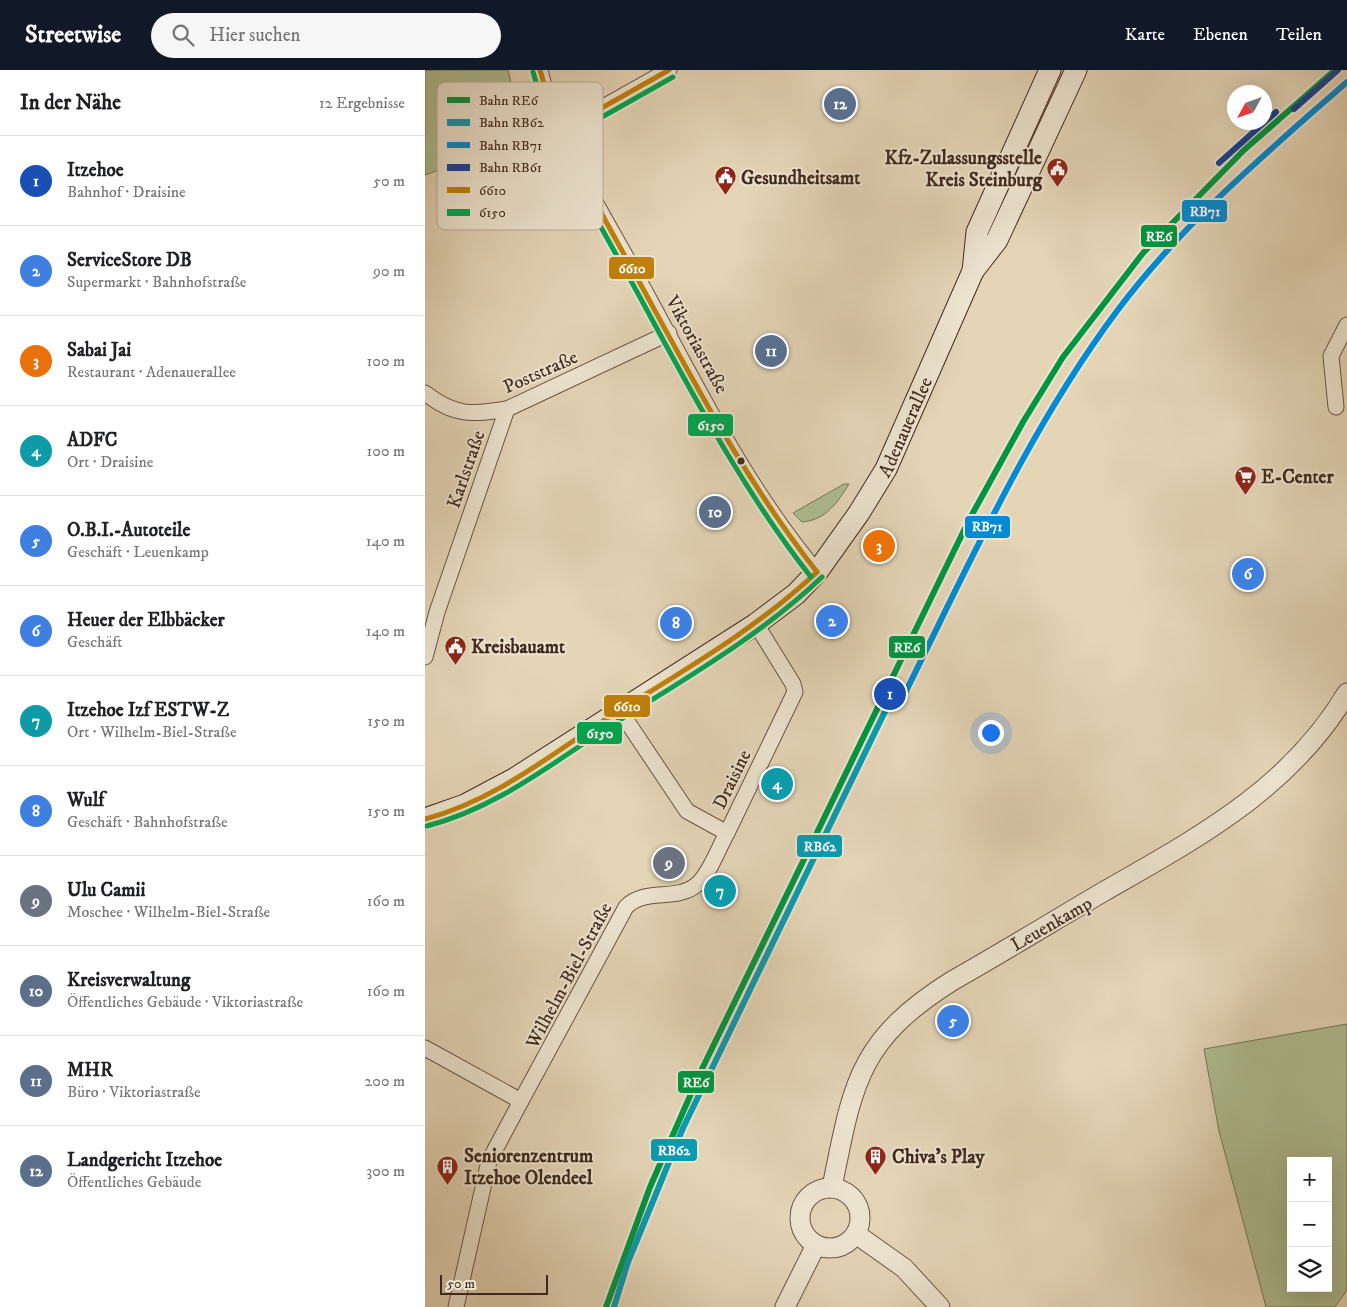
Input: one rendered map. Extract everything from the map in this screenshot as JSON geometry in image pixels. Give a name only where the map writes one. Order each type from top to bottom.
[{"type":"main road","name":"Adenauerallee","points":[[973,271],[977,232],[1050,70]]},
{"type":"main road","name":"Adenauerallee","points":[[425,819],[453,811],[493,791],[620,711],[756,624],[796,594],[817,572],[859,514],[886,469],[973,271],[997,240],[1076,70]]},
{"type":"street","points":[[603,107],[669,70]]},
{"type":"street","name":"Viktoriastraße","points":[[603,212],[767,509],[817,572]]},
{"type":"street","points":[[1336,407],[1331,356],[1347,325]]},
{"type":"street","name":"Poststraße","points":[[425,393],[446,408],[459,412],[479,413],[507,409],[669,333]]},
{"type":"street","name":"Karlstraße","points":[[425,656],[437,612],[507,409]]},
{"type":"street","name":"Draisine","points":[[620,711],[687,811],[727,833],[792,702],[795,692],[793,684],[756,624]]},
{"type":"street","name":"Leuenkamp","points":[[832,1187],[848,1111],[859,1075],[876,1046],[899,1020],[917,1004],[952,980],[1198,837],[1245,806],[1299,756],[1344,703]]},
{"type":"street","name":"Wilhelm-Biel-Straße","points":[[456,1307],[489,1161],[626,907],[641,897],[689,890],[696,886],[702,879],[727,833]]},
{"type":"street","points":[[425,1048],[521,1101]]},
{"type":"street","points":[[832,1187],[847,1192],[857,1204],[861,1219],[856,1234],[848,1242],[838,1247],[827,1248],[816,1244],[803,1232],[800,1214],[807,1197],[823,1188],[832,1187]]},
{"type":"street","points":[[856,1234],[903,1268],[940,1307]]},
{"type":"street","points":[[785,1307],[816,1244]]},
{"type":"green space","points":[[425,70],[508,70],[511,82],[437,82],[437,171],[425,175]]},
{"type":"green space","points":[[844,484],[849,484],[840,498],[818,518],[802,522],[793,513]]},
{"type":"green space","points":[[1347,1024],[1347,1290],[1335,1307],[1266,1307],[1219,1131],[1204,1049]]},
{"type":"rail line","name":"RE6","points":[[606,1307],[650,1187],[701,1071],[969,520],[1023,422],[1063,357],[1143,253],[1244,150],[1335,70]]},
{"type":"rail line","name":"RB61","points":[[1294,109],[1338,70]]},
{"type":"rail line","name":"RB71","points":[[902,699],[1027,451],[1085,356],[1117,311],[1142,279],[1197,219],[1256,163],[1347,82]]},
{"type":"rail line","name":"RB61","points":[[1219,163],[1276,112]]},
{"type":"rail line","name":"RB62","points":[[614,1307],[628,1262],[683,1128],[893,695]]},
{"type":"transit line","name":"6610","points":[[540,70],[544,82]]},
{"type":"transit line","name":"6610","points":[[603,107],[669,70]]},
{"type":"transit line","name":"6150","points":[[533,72],[536,82]]},
{"type":"transit line","name":"6150","points":[[603,116],[673,77]]},
{"type":"transit line","name":"6610","points":[[603,216],[723,432],[768,504],[817,572]]},
{"type":"transit line","name":"6150","points":[[603,230],[717,437],[762,509],[811,577]]},
{"type":"transit line","name":"6610","points":[[425,819],[474,801],[541,763],[742,632],[817,572]]},
{"type":"transit line","name":"6150","points":[[427,826],[477,808],[546,769],[747,638],[798,599],[822,577]]},
{"type":"place","name":"Landgericht Itzehoe","points":[[840,104]]},
{"type":"place","name":"Kfz-Zulassungsstelle Kreis Steinburg","points":[[1058,187]]},
{"type":"place","name":"Gesundheitsamt","points":[[725,196]]},
{"type":"place","name":"MHR","points":[[771,351]]},
{"type":"place","name":"E-Center","points":[[1245,495]]},
{"type":"place","name":"Kreisverwaltung","points":[[715,512]]},
{"type":"place","name":"Sabai Jai","points":[[879,546]]},
{"type":"place","name":"Heuer der Elbbäcker","points":[[1248,574]]},
{"type":"place","name":"ServiceStore DB","points":[[832,621]]},
{"type":"place","name":"Wulf","points":[[676,623]]},
{"type":"place","name":"Kreisbauamt","points":[[455,665]]},
{"type":"place","name":"Itzehoe","points":[[890,694]]},
{"type":"place","name":"ADFC","points":[[777,784]]},
{"type":"place","name":"Ulu Camii","points":[[669,863]]},
{"type":"place","name":"Itzehoe Izf ESTW-Z","points":[[720,891]]},
{"type":"place","name":"O.B.I.-Autoteile","points":[[953,1021]]},
{"type":"place","name":"Chiva's Play","points":[[876,1175]]},
{"type":"place","name":"Seniorenzentrum Itzehoe Olendeel","points":[[448,1185]]}]
